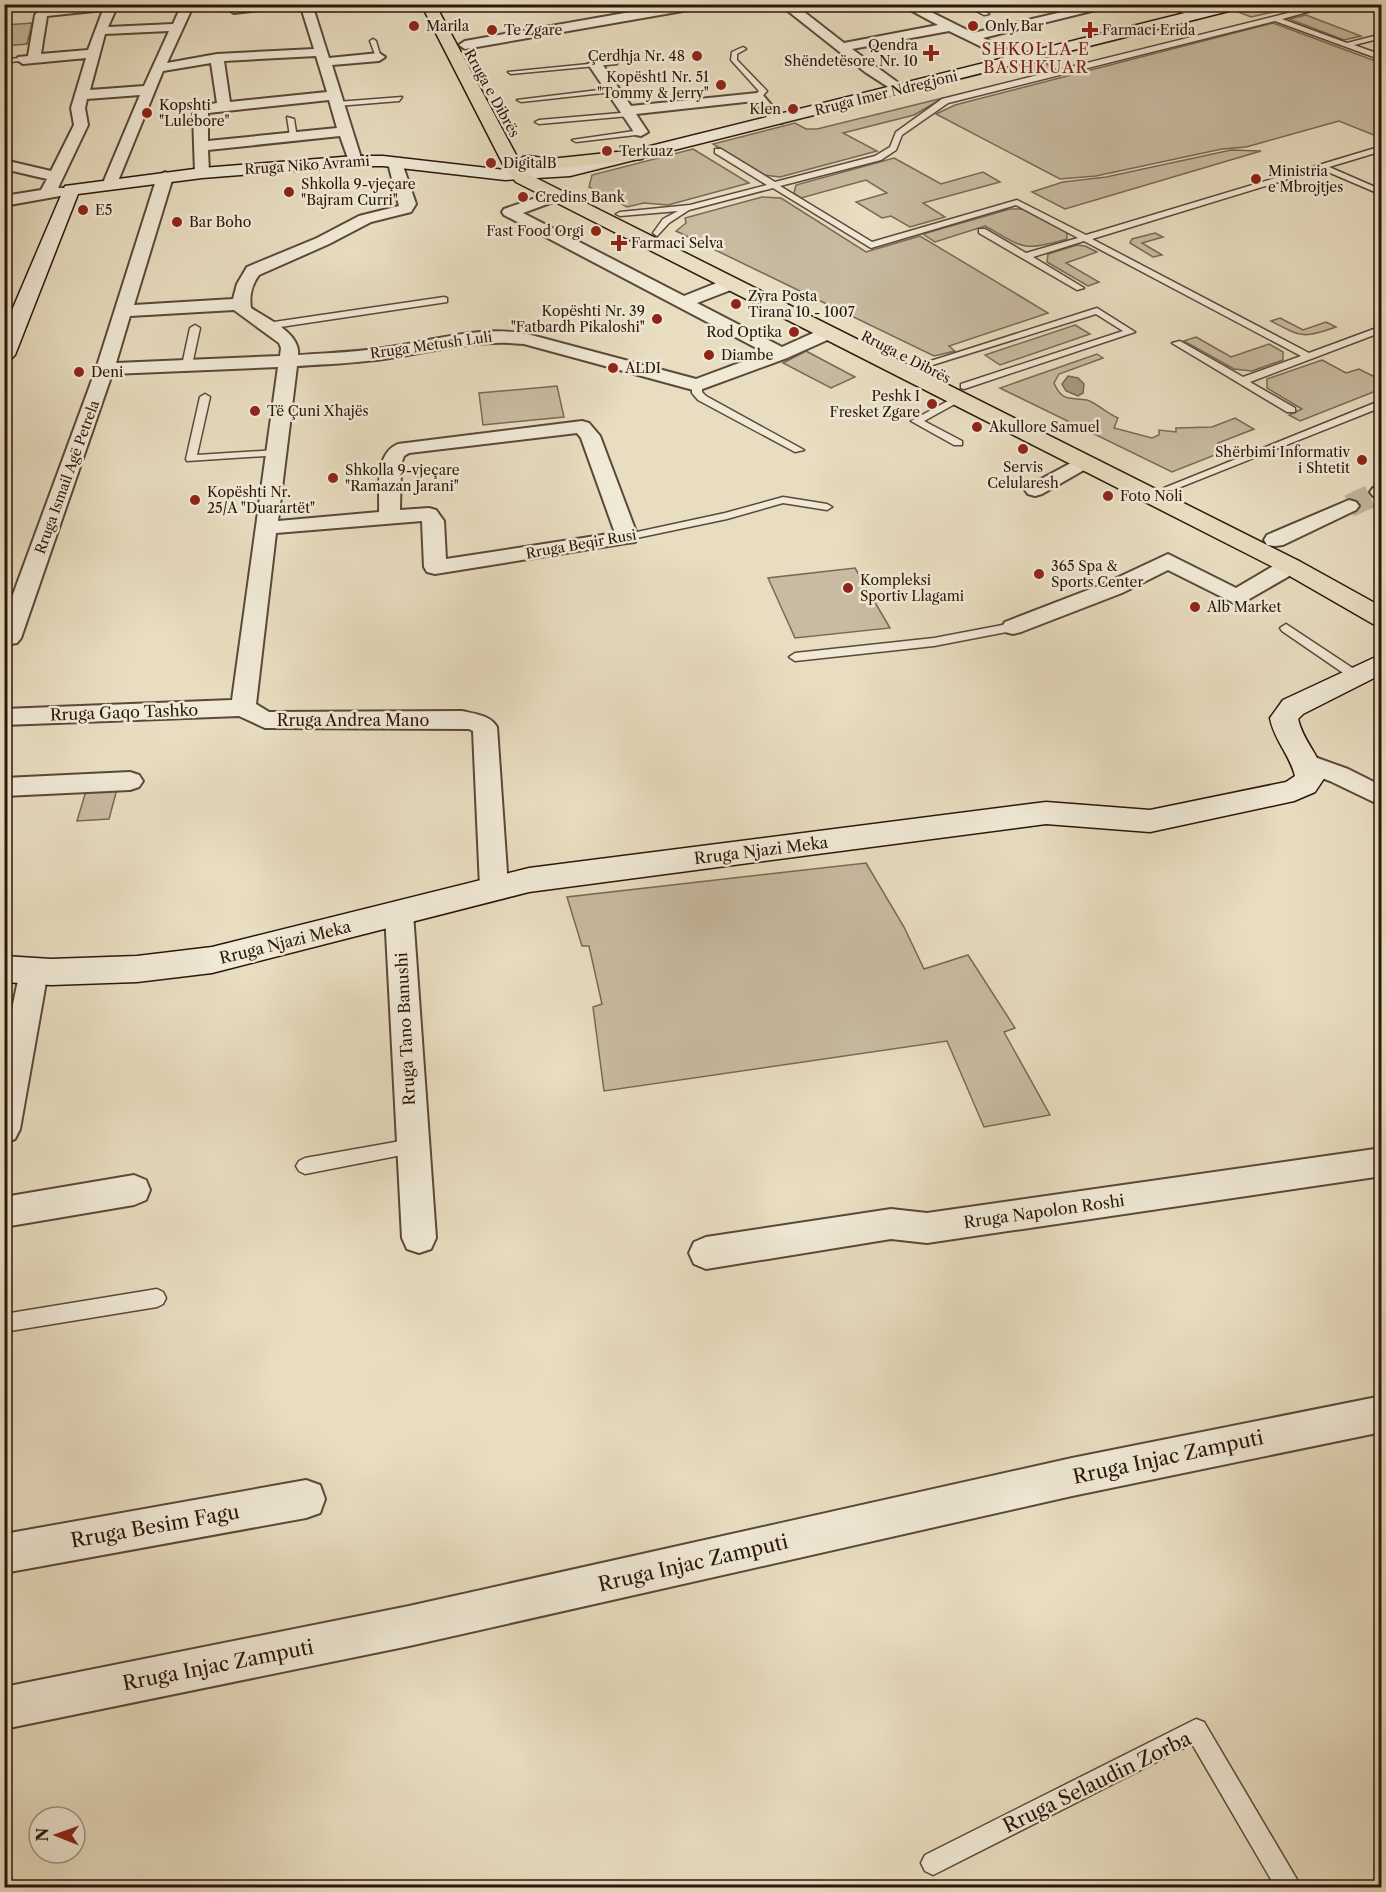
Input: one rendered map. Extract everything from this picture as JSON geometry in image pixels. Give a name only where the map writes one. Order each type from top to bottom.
[{"type":"main road","name":"Rruga e Dibrës","points":[[428,4],[529,170],[566,194],[730,284],[828,333],[1169,488],[1275,540],[1382,598]]},
{"type":"main road","name":"Rruga e Dibrës","points":[[442,4],[502,111]]},
{"type":"main road","name":"Rruga e Dibrës","points":[[520,144],[529,170]]},
{"type":"main road","points":[[529,170],[550,164],[636,155]]},
{"type":"main road","points":[[566,194],[581,172],[593,165]]},
{"type":"main road","name":"Rruga e Dibrës","points":[[566,194],[620,214],[923,365],[962,392],[1084,462],[1290,566],[1382,618]]},
{"type":"street","points":[[94,53],[28,59],[40,15],[50,11],[149,4]]},
{"type":"street","points":[[111,183],[158,68],[188,4]]},
{"type":"street","points":[[234,9],[276,4]]},
{"type":"street","points":[[306,4],[355,161]]},
{"type":"street","points":[[465,45],[627,19],[700,4]]},
{"type":"street","points":[[785,4],[879,78],[899,90]]},
{"type":"street","points":[[905,4],[1017,60]]},
{"type":"street","points":[[971,38],[1114,4]]},
{"type":"street","points":[[1174,4],[1196,15]]},
{"type":"street","name":"Rruga Imer Ndregjoni","points":[[529,170],[593,165],[636,155],[1239,4]]},
{"type":"street","points":[[47,194],[81,125],[78,108],[100,31],[111,6]]},
{"type":"street","points":[[611,9],[627,19]]},
{"type":"street","points":[[842,47],[992,13]]},
{"type":"street","points":[[100,31],[177,27]]},
{"type":"street","points":[[158,68],[218,58],[379,57]]},
{"type":"street","points":[[218,58],[224,106]]},
{"type":"street","points":[[595,64],[642,132]]},
{"type":"street","points":[[82,95],[149,90]]},
{"type":"street","points":[[628,112],[757,97],[777,120]]},
{"type":"street","points":[[202,173],[200,128],[202,112],[224,106],[336,104]]},
{"type":"street","points":[[321,116],[336,104]]},
{"type":"street","points":[[200,128],[220,126]]},
{"type":"street","points":[[201,146],[345,131]]},
{"type":"street","name":"Rruga Niko Avrami","points":[[4,201],[111,183],[355,161],[395,163],[491,174],[529,170]]},
{"type":"street","points":[[243,708],[290,348],[286,340],[243,310],[240,304],[248,276],[253,271],[323,241],[365,219],[405,209],[408,204],[395,163]]},
{"type":"street","points":[[4,164],[56,177]]},
{"type":"street","name":"Rruga Ismail Agë Petrela","points":[[4,638],[9,638],[105,369],[165,177]]},
{"type":"street","points":[[4,355],[71,190]]},
{"type":"street","points":[[566,194],[510,212],[781,354]]},
{"type":"street","points":[[683,303],[730,284]]},
{"type":"street","points":[[124,311],[240,304]]},
{"type":"street","points":[[697,385],[781,354],[828,333]]},
{"type":"street","name":"Rruga Metush Luli","points":[[105,369],[369,355],[467,339],[506,336],[525,339],[697,385]]},
{"type":"street","points":[[266,528],[389,516],[391,464],[396,452],[405,448],[582,427],[590,436],[627,537]]},
{"type":"street","points":[[1035,489],[1084,462]]},
{"type":"street","points":[[1275,540],[1349,506]]},
{"type":"street","name":"Rruga Beqir Rusi","points":[[389,516],[422,514],[431,516],[434,521],[435,567],[627,537]]},
{"type":"street","points":[[1013,627],[1114,588],[1168,561],[1236,597],[1290,566]]},
{"type":"street","points":[[1369,670],[1293,707],[1284,718],[1285,731],[1309,764],[1339,774],[1382,797]]},
{"type":"street","name":"Rruga Gaqo Tashko","points":[[4,717],[243,708]]},
{"type":"street","name":"Rruga Andrea Mano","points":[[243,708],[265,720],[462,720],[476,722],[485,727],[494,887]]},
{"type":"street","name":"Rruga Njazi Meka","points":[[4,1130],[19,970],[137,969],[212,960],[529,880],[1046,813],[1127,821],[1174,818],[1294,790],[1304,785],[1310,777],[1309,764]]},
{"type":"street","points":[[4,787],[130,781]]},
{"type":"street","name":"Rruga Tano Banushi","points":[[399,913],[411,1146],[419,1238]]},
{"type":"street","name":"Rruga Napolon Roshi","points":[[706,1253],[891,1224],[927,1228],[1382,1162]]},
{"type":"street","points":[[4,1212],[134,1190]]},
{"type":"street","name":"Rruga Injac Zamputi","points":[[4,1708],[409,1626],[1072,1477],[1158,1462],[1248,1440],[1382,1414]]},
{"type":"street","name":"Rruga Besim Fagu","points":[[4,1554],[306,1498]]},
{"type":"lane","points":[[966,4],[992,13]]},
{"type":"lane","points":[[620,214],[690,207],[878,158],[888,153],[899,134],[945,101],[1334,4]]},
{"type":"lane","points":[[1276,19],[1382,58]]},
{"type":"lane","points":[[1347,45],[1381,37]]},
{"type":"lane","points":[[373,41],[379,57]]},
{"type":"lane","points":[[742,49],[734,53],[734,60],[763,92],[757,97]]},
{"type":"lane","points":[[4,61],[28,59]]},
{"type":"lane","points":[[511,72],[617,62]]},
{"type":"lane","points":[[521,100],[612,90]]},
{"type":"lane","points":[[336,104],[399,99]]},
{"type":"lane","points":[[539,122],[628,112]]},
{"type":"lane","points":[[290,119],[294,136]]},
{"type":"lane","points":[[576,140],[642,132]]},
{"type":"lane","points":[[1026,256],[1382,148]]},
{"type":"lane","points":[[718,151],[871,245],[1017,202],[1308,356]]},
{"type":"lane","points":[[1321,166],[1382,193]]},
{"type":"lane","points":[[657,233],[666,221],[690,207]]},
{"type":"lane","points":[[982,231],[1080,288]]},
{"type":"lane","points":[[267,326],[444,300]]},
{"type":"lane","points":[[923,365],[1097,311],[1130,332],[962,392],[916,421],[958,443]]},
{"type":"lane","points":[[187,365],[195,328]]},
{"type":"lane","points":[[1242,381],[1382,329]]},
{"type":"lane","points":[[1177,343],[1292,410]]},
{"type":"lane","points":[[697,385],[697,393],[702,398],[799,450]]},
{"type":"lane","points":[[205,397],[191,459],[276,453]]},
{"type":"lane","points":[[1169,488],[1382,403]]},
{"type":"lane","name":"Rruga Beqir Rusi","points":[[627,537],[727,516],[783,500],[827,507]]},
{"type":"lane","points":[[795,657],[934,642],[1013,627]]},
{"type":"lane","points":[[1286,628],[1369,670]]},
{"type":"lane","points":[[305,1166],[411,1146]]},
{"type":"lane","points":[[4,1323],[157,1298]]},
{"type":"lane","name":"Rruga Selaudin Zorba","points":[[933,1863],[1196,1730],[1290,1887]]},
{"type":"shaded area","points":[[1268,4],[1305,5],[1251,17],[1238,12]]},
{"type":"shaded area","points":[[1306,15],[1361,36],[1344,40],[1289,19]]},
{"type":"shaded area","points":[[32,23],[27,44],[5,46],[5,25]]},
{"type":"shaded area","points":[[1273,23],[1381,63],[1381,122],[1375,124],[1381,127],[1381,138],[1339,121],[1246,147],[1222,149],[1096,176],[1060,179],[936,114],[955,105]]},
{"type":"shaded area","points":[[1042,61],[1057,70],[1034,76],[1017,67]]},
{"type":"shaded area","points":[[943,98],[914,115],[843,133],[877,151],[780,177],[764,175],[713,144],[795,123],[806,129],[817,129]]},
{"type":"shaded area","points":[[693,149],[749,183],[668,205],[644,203],[627,207],[589,187],[592,175]]},
{"type":"shaded area","points":[[1231,150],[1261,151],[1065,209],[1032,192],[1063,182],[1106,177]]},
{"type":"shaded area","points":[[894,158],[941,184],[983,172],[1000,182],[923,203],[945,217],[910,227],[891,216],[882,218],[856,202],[887,193],[866,180],[801,198],[794,193],[796,185]]},
{"type":"shaded area","points":[[762,197],[781,198],[866,252],[920,236],[1048,313],[949,346],[955,351],[934,356],[676,231],[686,223],[685,218]]},
{"type":"shaded area","points":[[1010,209],[1024,209],[1067,232],[1067,239],[1041,246],[1024,246],[985,226],[935,242],[923,234]]},
{"type":"shaded area","points":[[1155,233],[1163,237],[1142,243],[1162,255],[1153,257],[1130,243],[1132,239]]},
{"type":"shaded area","points":[[1077,245],[1097,252],[1066,263],[1099,282],[1088,286],[1047,262],[1048,254]]},
{"type":"shaded area","points":[[1280,318],[1303,330],[1326,322],[1336,327],[1309,335],[1302,334],[1271,321]]},
{"type":"shaded area","points":[[1075,325],[1090,334],[1000,365],[985,355]]},
{"type":"shaded area","points":[[1196,337],[1231,357],[1269,344],[1283,352],[1283,360],[1252,371],[1234,369],[1184,341]]},
{"type":"shaded area","points":[[806,351],[855,377],[831,388],[783,363]]},
{"type":"shaded area","points":[[1097,354],[1103,358],[1059,374],[1054,383],[1064,396],[1090,401],[1118,418],[1114,428],[1152,438],[1159,435],[1159,430],[1176,432],[1176,428],[1212,427],[1235,418],[1254,429],[1218,443],[1225,451],[1172,472],[1000,388]]},
{"type":"shaded area","points":[[1322,360],[1346,373],[1359,369],[1381,380],[1381,389],[1300,421],[1289,415],[1302,409],[1267,388],[1267,379]]},
{"type":"shaded area","points":[[1068,376],[1078,378],[1084,384],[1083,393],[1078,396],[1066,391],[1062,384]]},
{"type":"shaded area","points":[[557,386],[564,417],[483,425],[479,393]]},
{"type":"shaded area","points":[[855,568],[890,628],[795,638],[768,578]]},
{"type":"shaded area","points":[[117,789],[109,819],[77,821],[86,791]]},
{"type":"shaded area","points":[[866,863],[904,927],[924,969],[968,955],[1015,1028],[1004,1032],[1050,1115],[984,1127],[947,1041],[604,1091],[593,1007],[602,1004],[589,946],[582,946],[567,897]]},
{"type":"tunnel","points":[[1349,506],[1380,492]]},
{"type":"place","name":"Marila","points":[[414,26]]},
{"type":"place","name":"Only Bar","points":[[973,26]]},
{"type":"place","name":"Te Zgare","points":[[492,30]]},
{"type":"place","name":"Farmaci Erida","points":[[1090,30]]},
{"type":"place","name":"Qendra Shëndetësore Nr. 10","points":[[931,53]]},
{"type":"place","name":"Çerdhja Nr. 48","points":[[697,56]]},
{"type":"place","name":"Kopësht1 Nr. 51 \"Tommy & Jerry\"","points":[[721,85]]},
{"type":"place","name":"Klen","points":[[793,109]]},
{"type":"place","name":"Kopshti \"Lulebore\"","points":[[147,113]]},
{"type":"place","name":"Terkuaz","points":[[607,151]]},
{"type":"place","name":"DigitalB","points":[[491,163]]},
{"type":"place","name":"Ministria e Mbrojtjes","points":[[1256,179]]},
{"type":"place","name":"Shkolla 9-vjeçare \"Bajram Curri\"","points":[[289,192]]},
{"type":"place","name":"Credins Bank","points":[[523,197]]},
{"type":"place","name":"E5","points":[[83,210]]},
{"type":"place","name":"Bar Boho","points":[[177,222]]},
{"type":"place","name":"Fast Food Orgi","points":[[596,231]]},
{"type":"place","name":"Farmaci Selva","points":[[619,243]]},
{"type":"place","name":"Zyra Posta Tirana 10 - 1007","points":[[736,304]]},
{"type":"place","name":"Kopështi Nr. 39 \"Fatbardh Pikaloshi\"","points":[[657,319]]},
{"type":"place","name":"Rod Optika","points":[[794,332]]},
{"type":"place","name":"Diambe","points":[[709,355]]},
{"type":"place","name":"ALDI","points":[[613,368]]},
{"type":"place","name":"Deni","points":[[79,372]]},
{"type":"place","name":"Peshk I Fresket Zgare","points":[[932,404]]},
{"type":"place","name":"Të Çuni Xhajës","points":[[255,411]]},
{"type":"place","name":"Akullore Samuel","points":[[977,427]]},
{"type":"place","name":"Servis Celularesh","points":[[1023,449]]},
{"type":"place","name":"Shërbimi Informativ i Shtetit","points":[[1362,460]]},
{"type":"place","name":"Shkolla 9-vjeçare \"Ramazan Jarani\"","points":[[333,478]]},
{"type":"place","name":"Foto Noli","points":[[1108,496]]},
{"type":"place","name":"Kopështi Nr. 25/A \"Duarartët\"","points":[[195,500]]},
{"type":"place","name":"365 Spa & Sports Center","points":[[1039,574]]},
{"type":"place","name":"Kompleksi Sportiv Llagami","points":[[848,588]]},
{"type":"place","name":"Alb Market","points":[[1195,607]]},
{"type":"district","name":"SHKOLLA E BASHKUAR","points":[[1036,58]]}]
